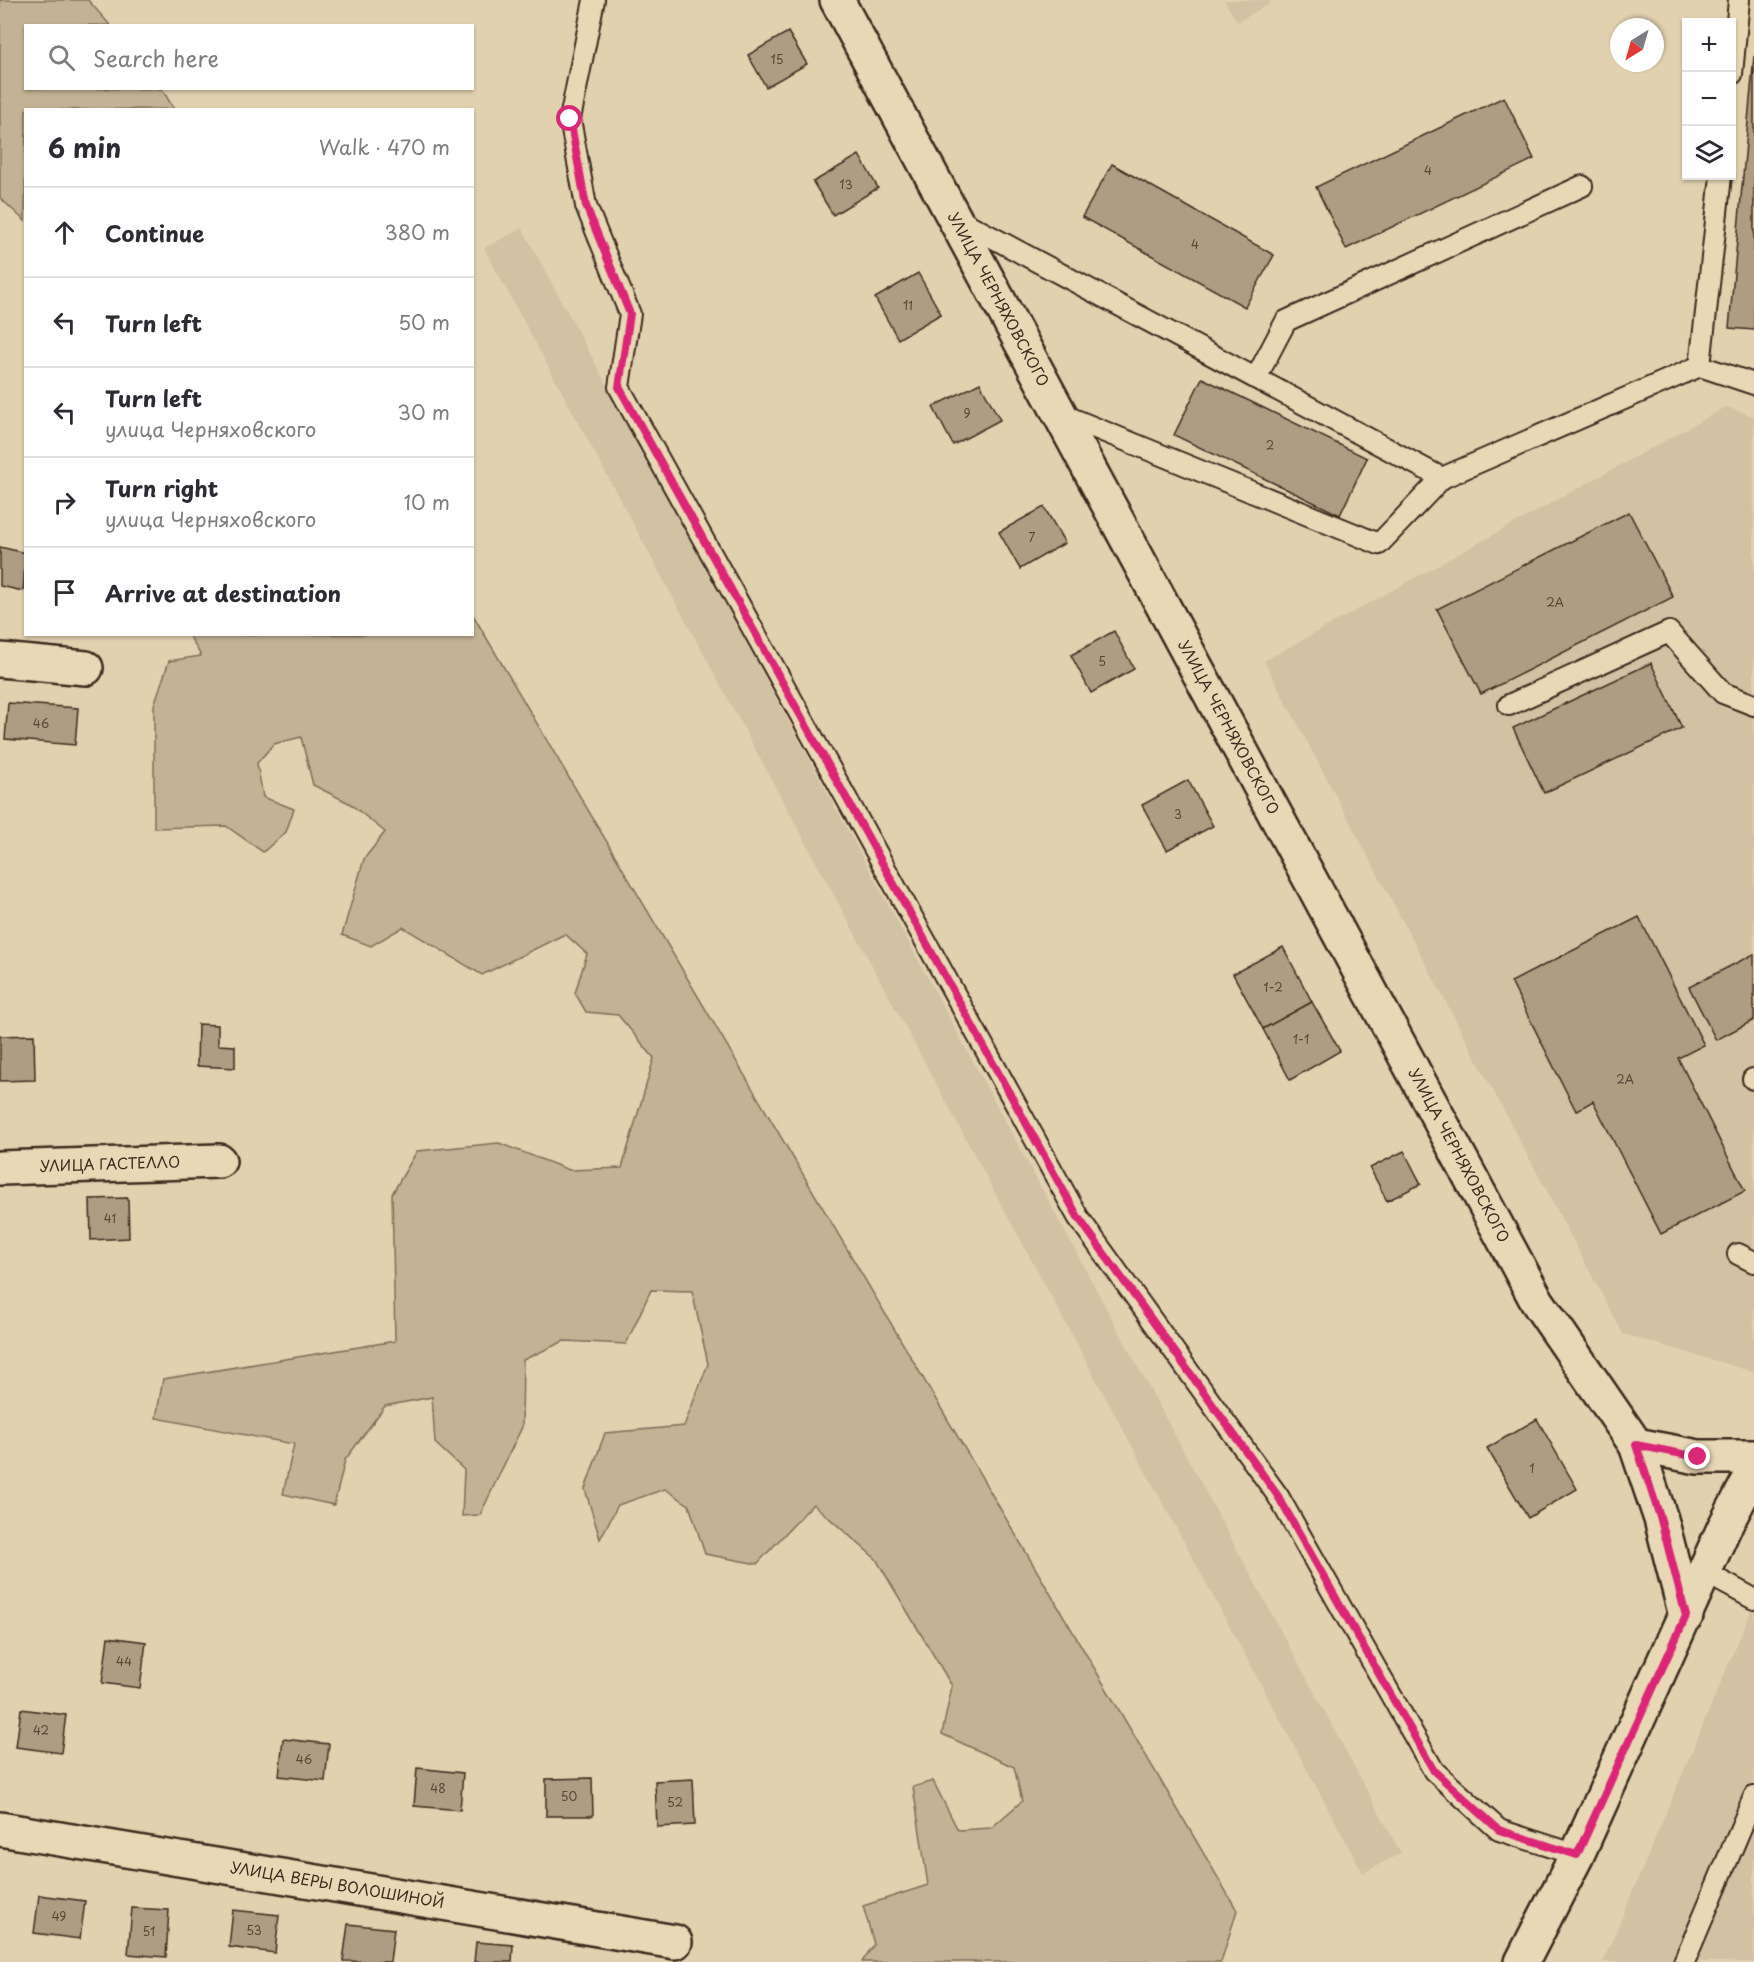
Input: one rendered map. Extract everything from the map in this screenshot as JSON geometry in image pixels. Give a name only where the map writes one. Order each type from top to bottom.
[{"type":"street","name":"УЛИЦА ЧЕРНЯХОВСКОГО","points":[[837,0],[1538,1301],[1636,1445],[1661,1520],[1686,1616]]},
{"type":"street","points":[[0,660],[86,668]]},
{"type":"street","name":"УЛИЦА ГАСТЕЛЛО","points":[[0,1168],[219,1161]]},
{"type":"street","points":[[1636,1445],[1698,1457],[1754,1457]]},
{"type":"street","points":[[1522,1962],[1577,1855],[1706,1573],[1724,1528],[1754,1471]]},
{"type":"street","name":"УЛИЦА ВЕРЫ ВОЛОШИНОЙ","points":[[0,1829],[675,1942]]},
{"type":"lane","points":[[594,0],[570,119],[586,206],[630,314],[619,387],[1078,1217],[1278,1496],[1434,1771],[1499,1830],[1577,1855]]},
{"type":"lane","points":[[1731,72],[1739,0]]},
{"type":"lane","points":[[1700,366],[1721,180]]},
{"type":"lane","points":[[1257,378],[1286,321],[1582,186]]},
{"type":"lane","points":[[953,216],[1442,478]]},
{"type":"lane","points":[[1059,413],[1379,544],[1442,478],[1700,366],[1754,384]]},
{"type":"lane","points":[[1509,705],[1669,632],[1723,693],[1754,705]]},
{"type":"lane","points":[[1706,1573],[1754,1599]]},
{"type":"lane","points":[[1684,1962],[1754,1797]]},
{"type":"shaded area","points":[[0,0],[88,0],[109,24],[24,24],[24,90],[163,90],[173,108],[24,108],[24,220],[0,198]]},
{"type":"shaded area","points":[[1224,0],[1269,0],[1271,3],[1237,22]]},
{"type":"shaded area","points":[[522,228],[1401,1853],[1363,1873],[484,248]]},
{"type":"shaded area","points":[[1726,407],[1754,416],[1754,1372],[1623,1334],[1264,661]]},
{"type":"shaded area","points":[[474,617],[1237,1910],[1221,1962],[862,1962],[874,1944],[863,1906],[928,1885],[913,1787],[933,1781],[958,1830],[991,1828],[1022,1801],[1014,1767],[942,1734],[952,1686],[876,1559],[813,1504],[757,1564],[705,1554],[689,1505],[665,1489],[618,1505],[600,1539],[585,1489],[605,1433],[684,1426],[708,1364],[692,1291],[651,1290],[626,1344],[564,1341],[523,1360],[522,1427],[480,1515],[462,1516],[464,1470],[435,1443],[432,1397],[385,1406],[345,1460],[334,1505],[283,1494],[294,1444],[156,1418],[163,1379],[395,1341],[392,1194],[417,1151],[499,1143],[569,1170],[622,1168],[654,1058],[618,1015],[586,1012],[575,993],[587,954],[565,934],[482,975],[403,927],[371,946],[342,935],[364,859],[385,832],[349,803],[313,785],[301,737],[274,744],[257,763],[263,797],[294,809],[286,832],[263,852],[226,826],[154,828],[154,705],[169,661],[201,656],[190,636],[474,636]]},
{"type":"shaded area","points":[[1754,1604],[1754,1962],[1603,1962]]},
{"type":"building","points":[[788,32],[807,64],[766,87],[748,55]]},
{"type":"building","points":[[1754,56],[1754,330],[1729,328]]},
{"type":"building","points":[[1504,97],[1534,159],[1346,249],[1316,187]]},
{"type":"building","points":[[859,155],[878,188],[833,215],[813,182]]},
{"type":"building","points":[[1112,164],[1274,255],[1245,307],[1082,217]]},
{"type":"building","points":[[918,273],[941,314],[898,339],[875,298]]},
{"type":"building","points":[[1202,378],[1367,458],[1340,515],[1174,435]]},
{"type":"building","points":[[980,383],[1000,420],[953,445],[933,407]]},
{"type":"building","points":[[1044,507],[1065,543],[1020,569],[999,532]]},
{"type":"building","points":[[1629,512],[1673,597],[1481,694],[1437,609]]},
{"type":"building","points":[[0,547],[24,553],[23,591],[0,586]]},
{"type":"building","points":[[1114,631],[1134,669],[1091,693],[1071,655]]},
{"type":"building","points":[[1651,663],[1682,728],[1544,793],[1513,728]]},
{"type":"building","points":[[8,703],[78,708],[75,745],[5,739]]},
{"type":"building","points":[[1188,780],[1213,826],[1167,850],[1142,805]]},
{"type":"building","points":[[1639,917],[1704,1045],[1678,1058],[1745,1191],[1661,1234],[1593,1101],[1576,1111],[1511,982]]},
{"type":"building","points":[[1283,947],[1312,1002],[1263,1029],[1233,974]]},
{"type":"building","points":[[1754,954],[1754,1020],[1716,1040],[1689,987]]},
{"type":"building","points":[[1312,1002],[1340,1051],[1290,1080],[1263,1029]]},
{"type":"building","points":[[198,1024],[218,1025],[218,1045],[235,1046],[235,1068],[197,1066]]},
{"type":"building","points":[[34,1035],[35,1080],[0,1081],[0,1036]]},
{"type":"building","points":[[1404,1151],[1421,1184],[1387,1201],[1370,1168]]},
{"type":"building","points":[[128,1198],[129,1238],[91,1240],[90,1199]]},
{"type":"building","points":[[1537,1419],[1577,1489],[1528,1518],[1487,1448]]},
{"type":"building","points":[[108,1637],[146,1642],[140,1688],[102,1683]]},
{"type":"building","points":[[21,1709],[66,1715],[61,1753],[16,1747]]},
{"type":"building","points":[[283,1739],[329,1744],[325,1781],[279,1776]]},
{"type":"building","points":[[417,1768],[463,1773],[460,1810],[414,1806]]},
{"type":"building","points":[[592,1778],[593,1816],[546,1816],[546,1779]]},
{"type":"building","points":[[693,1779],[695,1825],[657,1827],[655,1781]]},
{"type":"building","points":[[39,1895],[85,1901],[80,1939],[34,1933]]},
{"type":"building","points":[[132,1908],[169,1910],[166,1957],[128,1954]]},
{"type":"building","points":[[233,1910],[279,1915],[275,1953],[229,1947]]},
{"type":"building","points":[[348,1924],[394,1929],[390,1962],[343,1961]]},
{"type":"building","points":[[476,1942],[513,1945],[512,1962],[474,1962]]},
{"type":"route","points":[[570,119],[586,206],[630,314],[619,387],[1078,1217],[1278,1496],[1434,1771],[1499,1830],[1577,1855],[1686,1616],[1661,1520],[1636,1445],[1698,1457]]}]
